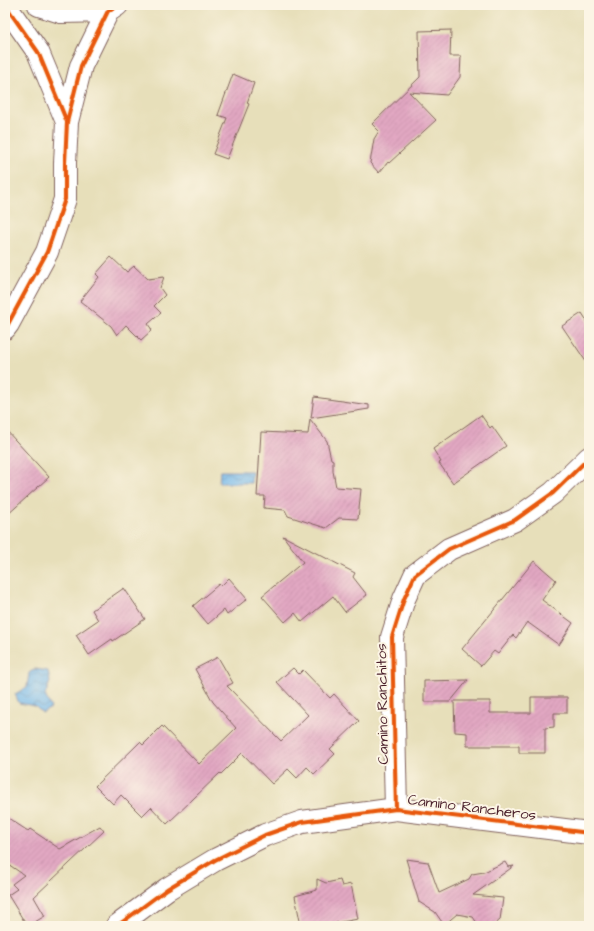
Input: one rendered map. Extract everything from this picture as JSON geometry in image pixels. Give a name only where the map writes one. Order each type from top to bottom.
[{"type":"street","points":[[5,5],[38,52],[67,122]]},
{"type":"street","points":[[39,5],[61,12],[112,8]]},
{"type":"street","points":[[5,328],[47,252],[65,199],[67,122],[81,66],[112,8]]},
{"type":"street","name":"Camino Ranchitos","points":[[396,809],[392,637],[404,599],[415,575],[449,549],[515,520],[553,493],[589,458]]},
{"type":"street","name":"Camino Rancheros","points":[[117,926],[173,885],[215,860],[265,835],[302,822],[396,809],[589,833]]},
{"type":"water","points":[[220,471],[252,471],[251,483],[219,483]]},
{"type":"water","points":[[35,669],[48,671],[50,682],[45,695],[51,708],[42,713],[35,706],[19,703],[15,694],[27,687],[29,673]]},
{"type":"building","points":[[451,30],[450,56],[461,56],[460,77],[447,95],[409,92],[436,120],[389,163],[388,162],[379,173],[370,163],[374,139],[379,131],[372,124],[420,77],[419,31]]},
{"type":"building","points":[[233,74],[254,83],[247,103],[249,104],[227,159],[213,154],[227,118],[218,115]]},
{"type":"building","points":[[111,257],[127,272],[134,266],[148,279],[164,277],[160,288],[165,295],[154,306],[161,313],[148,324],[152,330],[141,340],[126,325],[117,335],[111,326],[80,301],[99,277],[96,274]]},
{"type":"building","points":[[582,313],[589,324],[589,366],[562,326]]},
{"type":"building","points":[[314,397],[369,405],[369,409],[311,418]]},
{"type":"building","points":[[481,415],[490,428],[492,426],[506,446],[453,483],[439,463],[441,462],[433,449]]},
{"type":"building","points":[[310,419],[327,441],[331,459],[333,460],[333,471],[336,487],[361,489],[358,519],[339,518],[326,528],[288,516],[285,510],[264,508],[265,496],[257,496],[261,432],[308,434]]},
{"type":"building","points":[[5,429],[49,477],[5,517]]},
{"type":"building","points":[[283,536],[355,573],[353,577],[367,595],[345,612],[333,596],[302,622],[295,613],[285,622],[262,596],[303,562]]},
{"type":"building","points":[[534,561],[556,580],[542,600],[573,623],[559,645],[527,622],[516,638],[513,635],[498,654],[494,651],[481,666],[462,649]]},
{"type":"building","points":[[229,578],[247,599],[227,615],[224,610],[208,624],[193,606],[219,584],[221,586]]},
{"type":"building","points":[[124,588],[145,619],[113,641],[112,639],[89,655],[76,635],[98,620],[92,610]]},
{"type":"building","points":[[218,657],[233,683],[227,686],[281,741],[308,715],[277,682],[293,668],[299,674],[303,670],[330,698],[334,694],[359,721],[330,749],[335,754],[314,774],[307,767],[297,778],[288,769],[272,784],[242,753],[167,824],[151,807],[142,816],[121,795],[113,804],[95,786],[140,742],[143,745],[162,726],[199,764],[236,728],[213,702],[195,669]]},
{"type":"building","points":[[468,680],[450,702],[424,702],[424,681]]},
{"type":"building","points":[[531,697],[567,697],[567,713],[554,713],[554,727],[545,728],[545,753],[519,753],[519,746],[467,746],[467,733],[455,732],[454,701],[490,701],[490,713],[531,713]]},
{"type":"building","points":[[5,816],[28,831],[30,829],[60,849],[100,826],[104,831],[34,897],[45,916],[28,926],[8,895],[17,889],[12,884],[24,875],[5,862]]},
{"type":"building","points":[[406,859],[428,862],[439,893],[469,879],[472,874],[484,872],[505,862],[508,867],[514,866],[473,895],[503,898],[500,920],[493,926],[479,926],[473,917],[457,914],[444,925],[435,912],[419,902]]},
{"type":"building","points":[[317,879],[326,883],[340,880],[342,886],[351,884],[358,919],[336,923],[337,926],[301,926],[295,896],[317,890]]},
{"type":"cycle path","points":[[5,5],[38,52],[67,122]]},
{"type":"cycle path","points":[[5,328],[47,252],[65,199],[67,122],[81,66],[108,11],[117,5]]},
{"type":"cycle path","points":[[396,809],[392,637],[404,599],[415,575],[449,549],[515,520],[553,493],[589,458]]},
{"type":"cycle path","points":[[117,926],[167,889],[215,860],[265,835],[302,822],[396,809],[589,833]]}]
